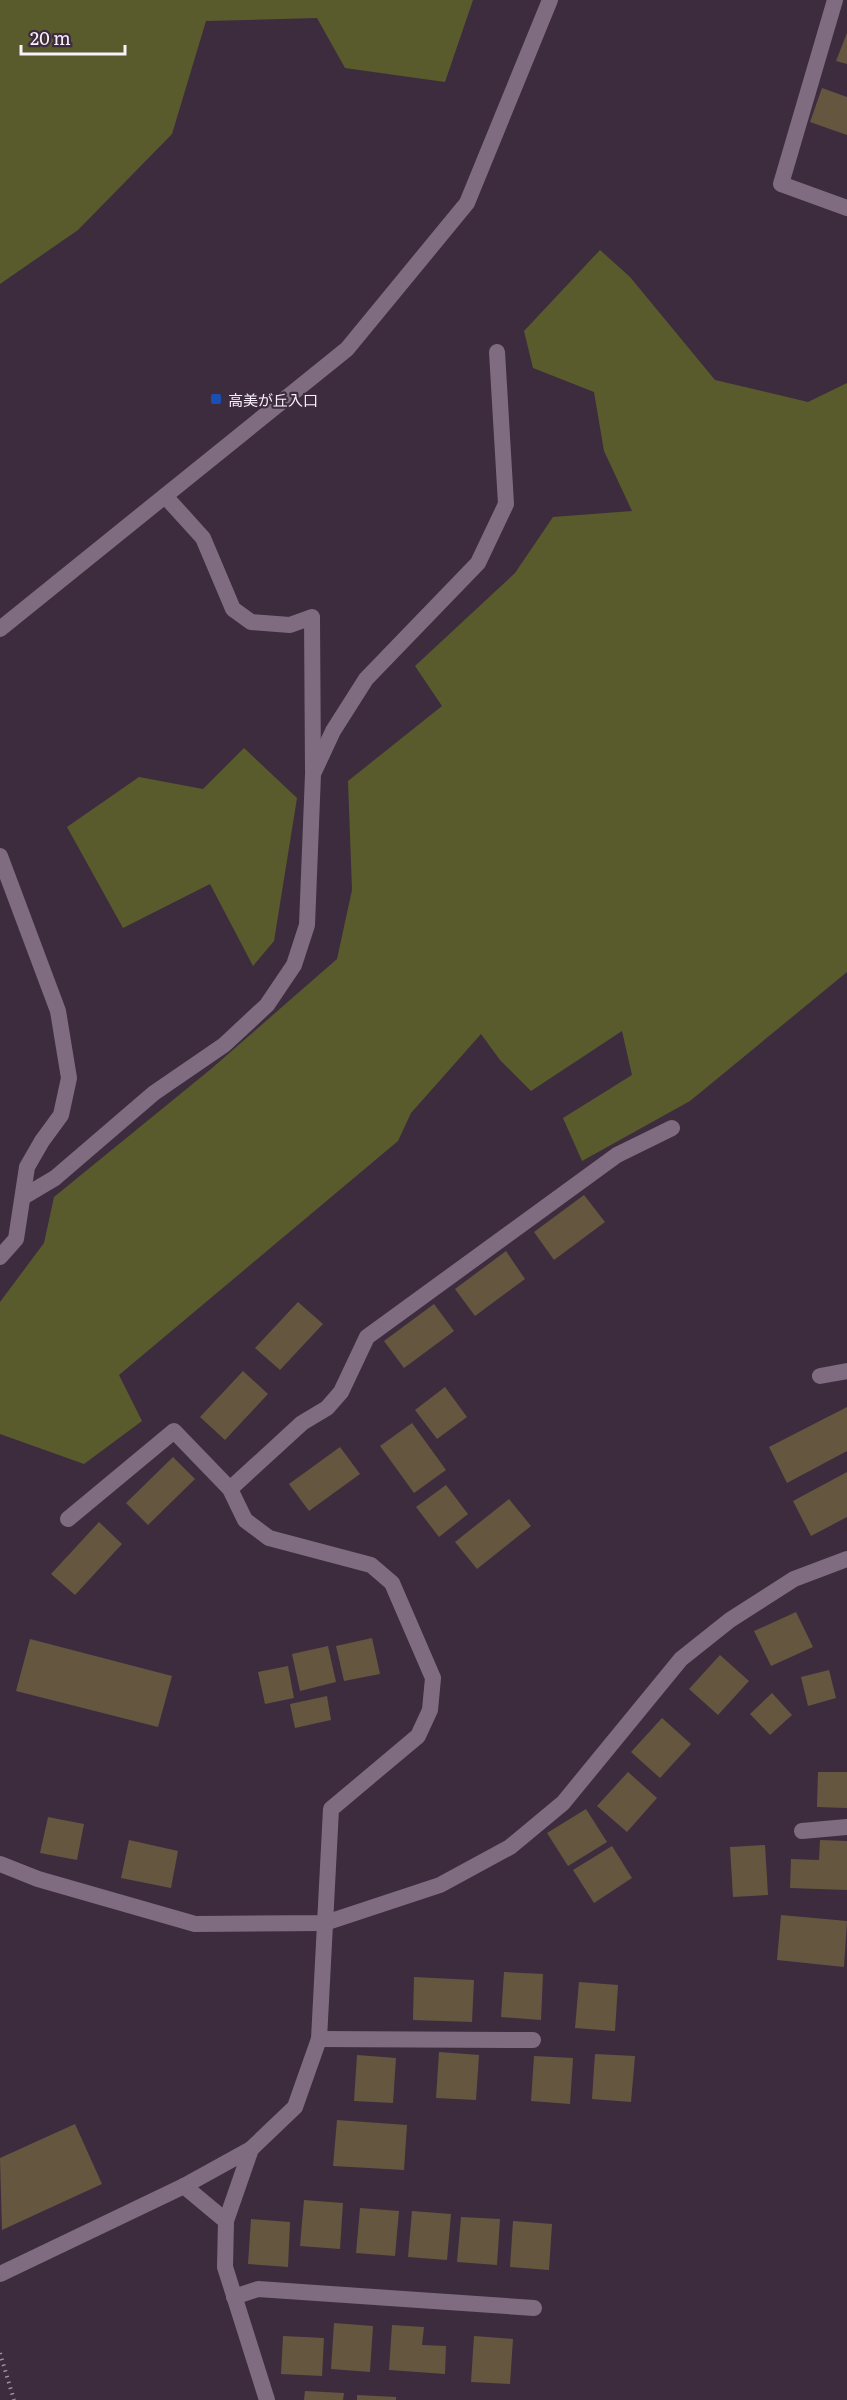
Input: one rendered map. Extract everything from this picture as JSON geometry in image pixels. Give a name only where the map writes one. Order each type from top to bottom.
[{"type":"street","points":[[0,628],[347,349],[466,203],[550,0]]},
{"type":"street","points":[[835,0],[781,184],[847,208]]},
{"type":"street","points":[[313,774],[333,731],[366,679],[478,563],[506,504],[497,352]]},
{"type":"street","points":[[23,1197],[55,1178],[154,1093],[224,1045],[267,1005],[294,964],[307,925],[313,774],[312,617],[290,625],[251,622],[233,609],[203,538],[165,496]]},
{"type":"street","points":[[0,856],[58,1011],[69,1078],[61,1115],[27,1167],[16,1239],[0,1257]]},
{"type":"street","points":[[230,1490],[302,1423],[327,1408],[341,1392],[367,1337],[617,1155],[672,1128]]},
{"type":"street","points":[[820,1376],[847,1371]]},
{"type":"street","points":[[0,2274],[184,2186],[251,2149],[295,2106],[319,2039],[331,1809],[418,1736],[430,1710],[433,1678],[392,1583],[371,1565],[269,1538],[245,1520],[230,1490],[174,1431],[68,1519]]},
{"type":"street","points":[[0,1864],[38,1879],[195,1924],[325,1923],[440,1885],[510,1847],[563,1803],[681,1659],[730,1620],[794,1579],[847,1559]]},
{"type":"street","points":[[802,1831],[847,1827]]},
{"type":"street","points":[[319,2039],[533,2040]]},
{"type":"street","points":[[251,2149],[226,2221],[225,2267],[267,2400]]},
{"type":"street","points":[[184,2186],[226,2221]]},
{"type":"street","points":[[234,2297],[258,2289],[534,2308]]},
{"type":"path","points":[[0,2353],[14,2400]]},
{"type":"green space","points":[[0,0],[473,0],[445,82],[345,68],[317,18],[206,21],[172,134],[78,230],[0,284]]},
{"type":"green space","points":[[600,250],[630,277],[715,380],[808,402],[847,383],[847,972],[690,1101],[582,1161],[563,1118],[632,1075],[622,1031],[531,1091],[500,1060],[481,1034],[411,1113],[398,1141],[119,1375],[142,1421],[84,1464],[0,1434],[0,1302],[44,1243],[54,1197],[211,1069],[337,959],[352,890],[348,781],[442,706],[415,666],[515,573],[553,517],[632,511],[604,451],[594,392],[533,368],[524,331]]},
{"type":"green space","points":[[244,748],[297,798],[274,941],[253,966],[210,884],[123,928],[67,827],[139,777],[203,789]]},
{"type":"building","points":[[847,33],[847,64],[836,61]]},
{"type":"building","points":[[822,88],[847,97],[847,135],[810,122]]},
{"type":"building","points":[[584,1195],[605,1222],[554,1260],[534,1232]]},
{"type":"building","points":[[506,1251],[525,1279],[475,1316],[455,1289]]},
{"type":"building","points":[[298,1302],[323,1324],[280,1370],[255,1348]]},
{"type":"building","points":[[434,1304],[454,1331],[404,1368],[384,1341]]},
{"type":"building","points":[[243,1371],[268,1394],[225,1440],[200,1417]]},
{"type":"building","points":[[445,1387],[467,1417],[437,1439],[415,1410]]},
{"type":"building","points":[[847,1407],[847,1451],[787,1483],[769,1447]]},
{"type":"building","points":[[412,1423],[446,1470],[414,1493],[380,1446]]},
{"type":"building","points":[[340,1447],[360,1474],[309,1511],[289,1484]]},
{"type":"building","points":[[173,1457],[195,1479],[148,1525],[126,1503]]},
{"type":"building","points":[[847,1472],[847,1517],[811,1536],[793,1501]]},
{"type":"building","points":[[446,1485],[468,1514],[439,1537],[416,1507]]},
{"type":"building","points":[[509,1499],[531,1526],[477,1569],[455,1542]]},
{"type":"building","points":[[99,1522],[122,1544],[75,1595],[51,1574]]},
{"type":"building","points":[[796,1612],[813,1647],[771,1666],[754,1631]]},
{"type":"building","points":[[372,1638],[380,1674],[344,1681],[336,1646]]},
{"type":"building","points":[[30,1639],[172,1676],[158,1727],[16,1691]]},
{"type":"building","points":[[328,1646],[336,1682],[300,1691],[292,1654]]},
{"type":"building","points":[[720,1655],[749,1681],[718,1715],[689,1689]]},
{"type":"building","points":[[288,1666],[294,1698],[265,1704],[258,1672]]},
{"type":"building","points":[[829,1670],[836,1698],[808,1706],[801,1677]]},
{"type":"building","points":[[772,1693],[792,1715],[770,1735],[750,1714]]},
{"type":"building","points":[[327,1696],[331,1720],[295,1728],[290,1704]]},
{"type":"building","points":[[662,1718],[691,1744],[660,1778],[631,1752]]},
{"type":"building","points":[[628,1772],[657,1798],[627,1832],[597,1806]]},
{"type":"building","points":[[818,1772],[847,1772],[847,1808],[817,1807]]},
{"type":"building","points":[[586,1809],[607,1842],[568,1866],[547,1833]]},
{"type":"building","points":[[48,1817],[84,1824],[77,1860],[40,1853]]},
{"type":"building","points":[[129,1840],[178,1851],[171,1888],[121,1878]]},
{"type":"building","points":[[820,1840],[847,1841],[847,1890],[790,1888],[791,1859],[819,1860]]},
{"type":"building","points":[[765,1845],[768,1895],[733,1897],[730,1847]]},
{"type":"building","points":[[612,1846],[632,1878],[594,1903],[573,1870]]},
{"type":"building","points":[[781,1915],[847,1921],[844,1967],[777,1960]]},
{"type":"building","points":[[504,1972],[543,1974],[541,2020],[501,2017]]},
{"type":"building","points":[[414,1977],[474,1980],[472,2022],[413,2020]]},
{"type":"building","points":[[579,1982],[618,1985],[615,2031],[575,2028]]},
{"type":"building","points":[[439,2052],[479,2055],[476,2100],[436,2098]]},
{"type":"building","points":[[595,2054],[635,2056],[631,2102],[592,2099]]},
{"type":"building","points":[[357,2055],[396,2058],[393,2103],[354,2101]]},
{"type":"building","points":[[534,2056],[573,2058],[570,2104],[531,2101]]},
{"type":"building","points":[[337,2120],[407,2125],[404,2170],[333,2166]]},
{"type":"building","points":[[75,2124],[102,2184],[2,2230],[0,2158]]},
{"type":"building","points":[[304,2200],[343,2203],[340,2249],[300,2246]]},
{"type":"building","points":[[360,2208],[399,2211],[395,2256],[356,2253]]},
{"type":"building","points":[[412,2211],[451,2214],[447,2260],[408,2257]]},
{"type":"building","points":[[461,2217],[500,2219],[497,2265],[457,2262]]},
{"type":"building","points":[[251,2219],[290,2222],[288,2267],[248,2264]]},
{"type":"building","points":[[513,2221],[552,2224],[549,2270],[510,2267]]},
{"type":"building","points":[[334,2323],[373,2326],[370,2372],[331,2369]]},
{"type":"building","points":[[392,2325],[424,2327],[422,2345],[446,2346],[445,2374],[389,2370]]},
{"type":"building","points":[[283,2336],[324,2338],[322,2376],[281,2374]]},
{"type":"building","points":[[474,2336],[513,2339],[510,2384],[471,2382]]},
{"type":"building","points":[[305,2391],[344,2393],[343,2400],[304,2400]]},
{"type":"building","points":[[357,2395],[396,2397],[396,2400],[357,2400]]},
{"type":"place","name":"高美が丘入口","points":[[216,399]]}]
